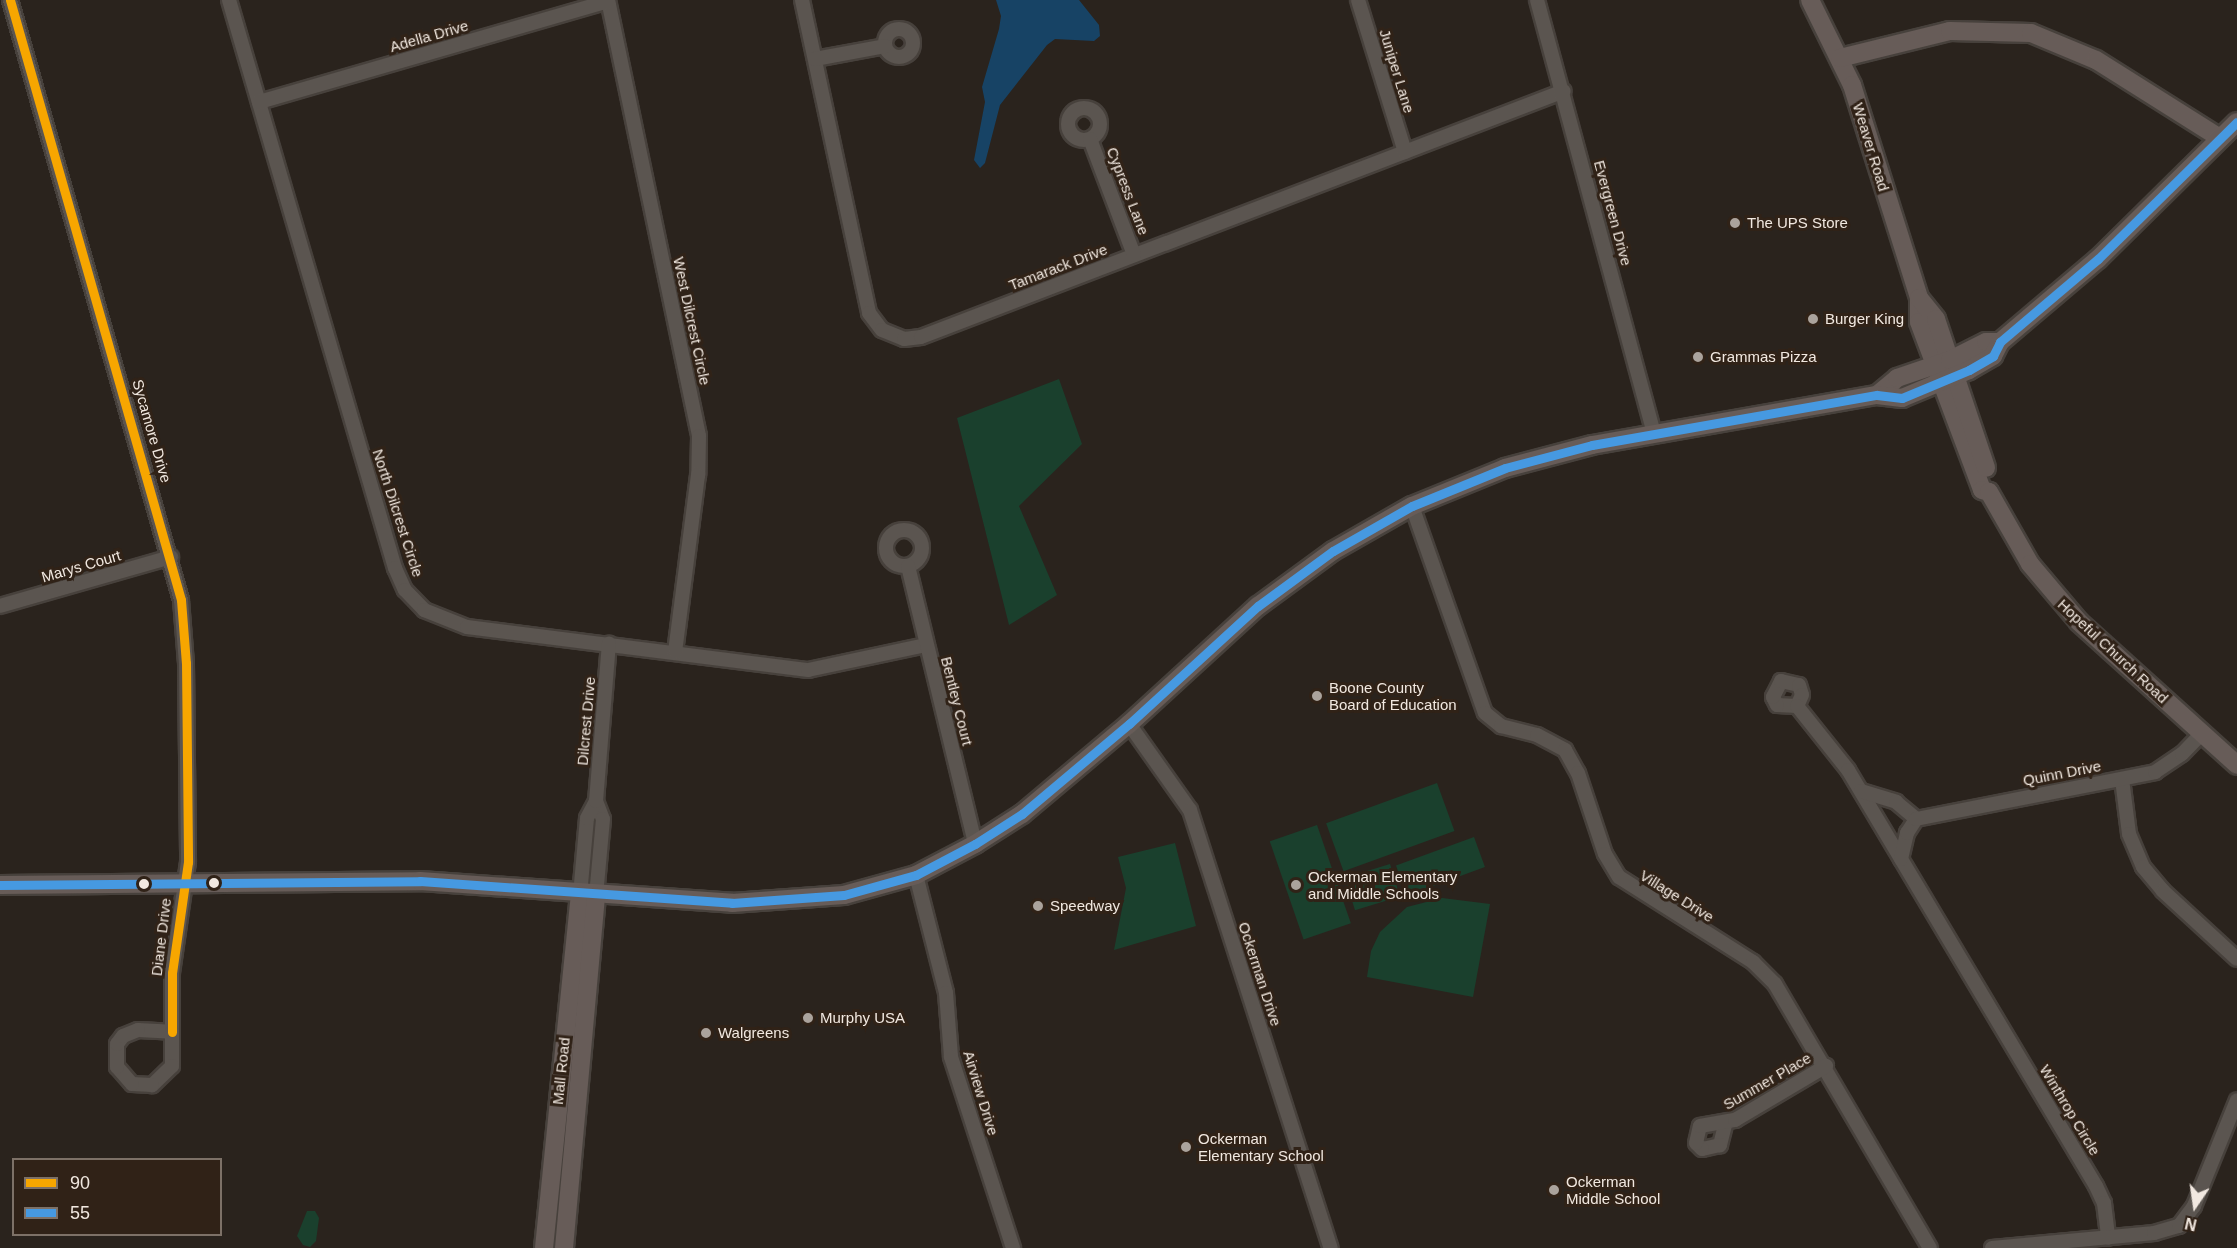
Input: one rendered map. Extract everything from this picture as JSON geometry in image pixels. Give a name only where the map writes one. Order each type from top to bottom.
[{"type":"main road","name":"Weaver Road","points":[[1810,0],[1840,58],[1919,298],[1936,318],[1945,372]]},
{"type":"main road","points":[[1840,58],[1950,31],[2031,33],[2096,60],[2220,138]]},
{"type":"main road","points":[[0,885],[420,881],[588,895],[766,903],[844,895],[916,875],[975,844],[1022,814],[1129,724],[1258,606],[1299,574],[1412,506],[1506,468],[1592,445],[1877,395],[1897,378],[1945,372],[1986,342],[2000,342],[2098,259],[2237,122]]},
{"type":"main road","name":"Hopeful Church Road","points":[[1945,372],[1982,490],[1989,492],[2009,533],[2053,594],[2237,765]]},
{"type":"main road","name":"Mall Road","points":[[544,1248],[588,895]]},
{"type":"main road","name":"Mall Road","points":[[564,1248],[588,895]]},
{"type":"street","name":"Sycamore Drive","points":[[10,0],[171,557],[185,632],[188,820],[184,883]]},
{"type":"street","name":"North Dilcrest Circle","points":[[229,0],[394,568],[405,590],[424,610],[450,623],[808,670],[926,645]]},
{"type":"street","name":"Tamarack Drive","points":[[802,0],[866,302],[873,320],[882,330],[904,339],[921,337],[1564,91]]},
{"type":"street","name":"Juniper Lane","points":[[1358,0],[1405,152]]},
{"type":"street","name":"Evergreen Drive","points":[[1537,0],[1564,91],[1654,434]]},
{"type":"street","name":"Adella Drive","points":[[259,102],[608,1]]},
{"type":"street","name":"West Dilcrest Circle","points":[[608,1],[699,436],[698,475],[675,652]]},
{"type":"street","points":[[815,59],[885,46]]},
{"type":"street","name":"Cypress Lane","points":[[1090,139],[1134,255]]},
{"type":"street","name":"Village Drive","points":[[1412,506],[1485,713],[1501,726],[1537,735],[1565,750],[1578,772],[1605,854],[1619,877],[1764,972],[1786,999],[1930,1248]]},
{"type":"street","name":"Marys Court","points":[[0,606],[171,557]]},
{"type":"street","name":"Bentley Court","points":[[908,566],[975,844]]},
{"type":"street","name":"Dilcrest Drive","points":[[588,895],[587,818],[596,801],[609,644]]},
{"type":"street","name":"Winthrop Circle","points":[[1797,706],[1830,744],[1861,791],[2096,1186],[2106,1210],[2108,1238]]},
{"type":"street","name":"Ockerman Drive","points":[[1129,724],[1190,810],[1331,1248]]},
{"type":"street","name":"Quinn Drive","points":[[1916,819],[2122,779],[2169,764],[2202,733]]},
{"type":"street","points":[[2122,779],[2129,834],[2143,867],[2163,891],[2237,959]]},
{"type":"street","points":[[1861,791],[1896,802],[1916,819],[1907,832],[1901,859]]},
{"type":"street","name":"Airview Drive","points":[[916,875],[945,986],[955,1076],[1013,1248]]},
{"type":"street","name":"Diane Drive","points":[[172,1032],[138,1029],[123,1036],[115,1053],[122,1076],[143,1086],[161,1081],[172,1066],[172,1032],[172,973],[184,883]]},
{"type":"street","name":"Summer Place","points":[[1725,1125],[1826,1066]]},
{"type":"street","points":[[1992,1248],[2167,1231],[2188,1217],[2237,1100]]},
{"type":"green space","points":[[1059,379],[1082,444],[1019,506],[1057,595],[1009,625],[957,418]]},
{"type":"green space","points":[[1437,783],[1454,831],[1344,871],[1326,823]]},
{"type":"green space","points":[[1317,825],[1351,923],[1304,940],[1270,841]]},
{"type":"green space","points":[[1474,837],[1485,867],[1407,895],[1396,865]]},
{"type":"green space","points":[[1175,843],[1196,926],[1114,950],[1126,888],[1118,857]]},
{"type":"green space","points":[[1390,864],[1400,897],[1355,910],[1345,878]]},
{"type":"green space","points":[[1442,898],[1490,904],[1473,997],[1367,977],[1371,951],[1380,932],[1407,907]]},
{"type":"green space","points":[[307,1211],[315,1211],[319,1218],[316,1241],[310,1247],[303,1245],[297,1236]]},
{"type":"water","points":[[996,0],[1079,0],[1099,25],[1100,36],[1094,41],[1055,39],[1047,45],[1000,105],[985,163],[980,168],[974,160],[985,102],[982,87],[1001,16]]},
{"type":"transit line","name":"90","points":[[10,0],[181,600],[186,663],[188,862],[172,973],[172,1032]]},
{"type":"transit line","name":"55","points":[[0,885],[420,881],[732,903],[844,895],[916,875],[975,844],[1022,814],[1129,724],[1258,606],[1333,551],[1412,506],[1505,468],[1592,445],[1877,395],[1902,398],[1969,370],[1993,356],[2000,342],[2098,259],[2237,122]]},
{"type":"place","name":"The UPS Store","points":[[1735,223]]},
{"type":"place","name":"Burger King","points":[[1813,319]]},
{"type":"place","name":"Grammas Pizza","points":[[1698,357]]},
{"type":"place","name":"Boone County Board of Education","points":[[1317,696]]},
{"type":"place","name":"Ockerman Elementary and Middle Schools","points":[[1296,885]]},
{"type":"place","name":"Speedway","points":[[1038,906]]},
{"type":"place","name":"Murphy USA","points":[[808,1018]]},
{"type":"place","name":"Walgreens","points":[[706,1033]]},
{"type":"place","name":"Ockerman Elementary School","points":[[1186,1147]]},
{"type":"place","name":"Ockerman Middle School","points":[[1554,1190]]}]
